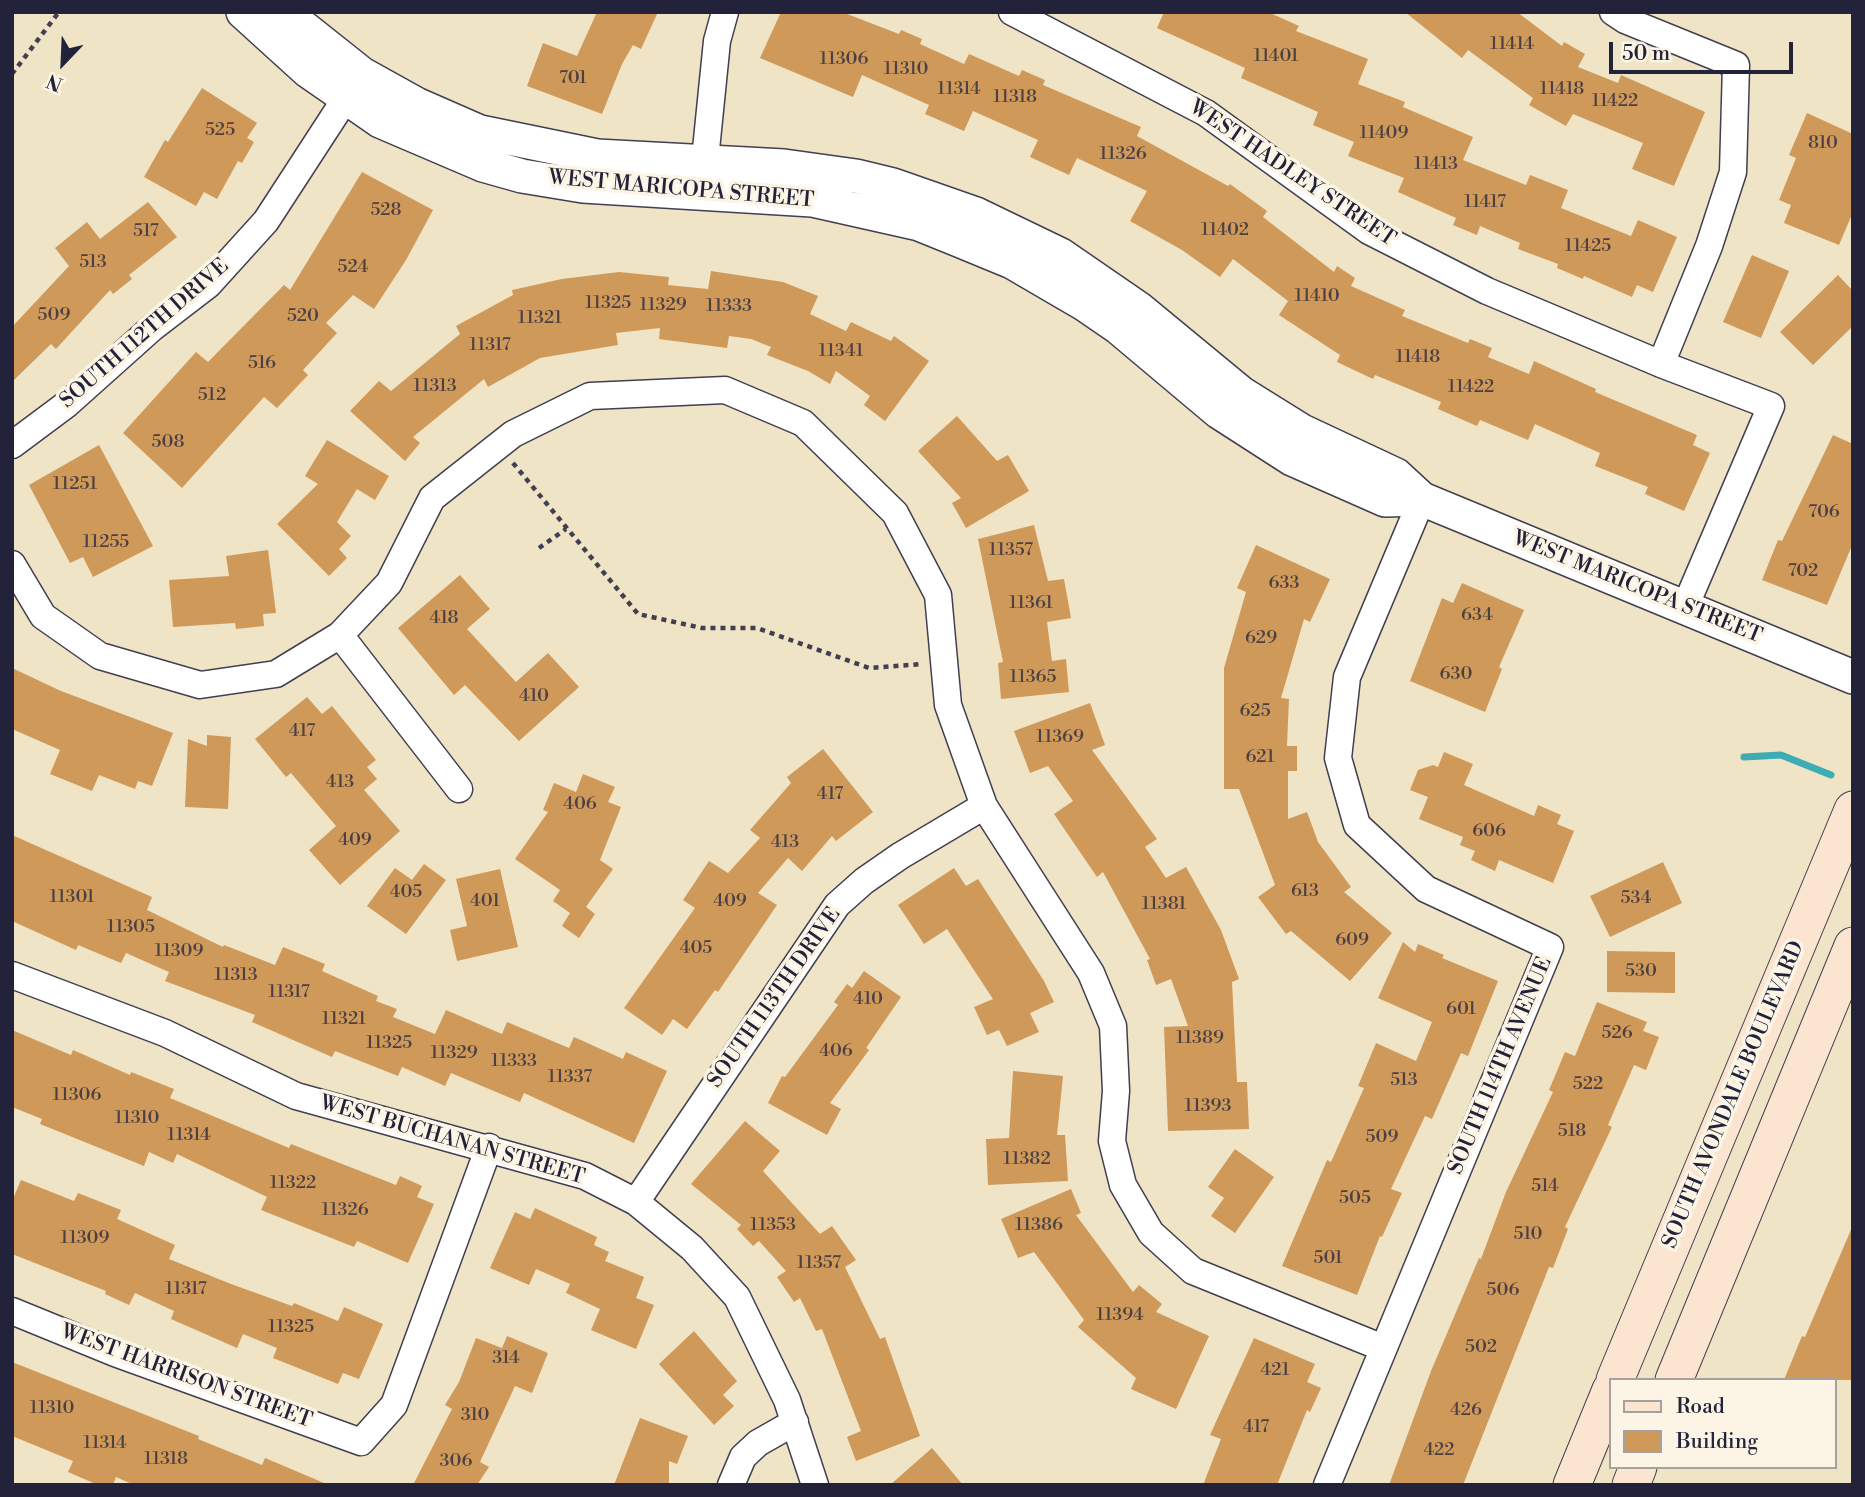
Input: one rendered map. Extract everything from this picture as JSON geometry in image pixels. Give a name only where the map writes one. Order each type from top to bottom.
[{"type":"main road","name":"SOUTH AVONDALE BOULEVARD","points":[[1616,1378],[1853,810]]},
{"type":"main road","points":[[1675,1378],[1853,946]]},
{"type":"main road","points":[[1572,1485],[1610,1392]]},
{"type":"street","name":"WEST MARICOPA STREET","points":[[243,12],[278,46],[354,86],[517,142],[703,177],[784,166],[856,176],[930,197],[1017,233],[1061,255],[1138,308],[1241,393],[1302,431],[1396,475],[1422,499],[1853,677]]},
{"type":"street","name":"WEST MARICOPA STREET","points":[[284,12],[354,86]]},
{"type":"street","points":[[703,177],[717,41],[724,12]]},
{"type":"street","name":"WEST HADLEY STREET","points":[[1012,12],[1206,113],[1368,231],[1487,291],[1661,365],[1771,406],[1685,607]]},
{"type":"street","points":[[1613,12],[1625,20],[1736,65],[1733,172],[1709,246],[1661,365]]},
{"type":"street","name":"SOUTH 112TH DRIVE","points":[[12,445],[68,404],[152,328],[208,285],[266,221],[354,86]]},
{"type":"street","points":[[12,564],[43,616],[100,656],[200,685],[276,674],[340,635],[389,583],[432,498],[513,434],[590,396],[725,390],[803,423],[895,513],[938,595],[948,705],[984,806],[1091,973],[1113,1026],[1116,1091],[1112,1141],[1123,1185],[1151,1233],[1193,1272],[1383,1348]]},
{"type":"street","name":"SOUTH 114TH AVENUE","points":[[1327,1485],[1550,947],[1426,889],[1357,825],[1349,798],[1338,758],[1347,677],[1422,499]]},
{"type":"street","points":[[340,635],[459,789]]},
{"type":"street","name":"SOUTH 113TH DRIVE","points":[[636,1202],[837,905],[900,856],[984,806]]},
{"type":"street","name":"WEST BUCHANAN STREET","points":[[12,975],[165,1033],[296,1096],[489,1147],[585,1176],[636,1202],[692,1248],[737,1297],[795,1422],[815,1485]]},
{"type":"street","name":"WEST HARRISON STREET","points":[[12,1311],[116,1353],[361,1442],[394,1405],[489,1147]]},
{"type":"street","points":[[730,1485],[743,1457],[758,1443],[795,1422]]},
{"type":"path","points":[[12,74],[59,12]]},
{"type":"path","points":[[500,444],[566,529],[638,614],[702,628],[757,628],[869,668],[944,660]]},
{"type":"path","points":[[539,548],[566,529]]},
{"type":"building","points":[[597,12],[658,12],[641,49],[633,45],[622,64],[602,114],[527,86],[543,43],[577,56]]},
{"type":"building","points":[[781,12],[842,12],[899,34],[901,30],[922,39],[920,44],[964,64],[969,54],[1019,76],[1022,70],[1045,80],[1043,85],[1141,127],[1137,136],[1228,186],[1230,184],[1267,211],[1263,217],[1334,272],[1337,266],[1355,278],[1351,286],[1405,310],[1402,316],[1468,343],[1470,339],[1492,348],[1488,357],[1529,374],[1534,361],[1596,389],[1595,392],[1697,435],[1693,445],[1710,453],[1684,511],[1645,494],[1648,487],[1595,466],[1600,453],[1535,424],[1528,440],[1480,420],[1477,426],[1438,409],[1441,402],[1375,375],[1373,379],[1337,362],[1340,355],[1279,315],[1288,301],[1233,259],[1220,277],[1182,250],[1130,221],[1147,191],[1077,158],[1069,175],[1030,157],[1038,140],[973,111],[964,131],[925,114],[929,105],[862,75],[853,97],[760,58]]},
{"type":"building","points":[[1164,12],[1268,12],[1299,26],[1296,31],[1368,59],[1358,84],[1405,102],[1403,107],[1473,137],[1463,160],[1526,185],[1530,175],[1568,190],[1561,208],[1631,236],[1638,220],[1677,237],[1653,292],[1637,285],[1632,297],[1584,276],[1583,279],[1557,268],[1558,264],[1518,249],[1520,243],[1480,226],[1477,235],[1453,225],[1456,218],[1398,192],[1404,178],[1348,156],[1354,142],[1313,125],[1318,112],[1241,78],[1245,68],[1157,28]]},
{"type":"building","points":[[1405,12],[1517,12],[1562,46],[1564,42],[1585,54],[1578,67],[1618,83],[1621,75],[1705,112],[1674,186],[1632,169],[1643,143],[1573,114],[1566,126],[1529,105],[1533,98],[1468,50],[1462,58]]},
{"type":"building","points":[[202,88],[257,123],[247,138],[254,142],[242,163],[238,161],[217,199],[204,192],[196,206],[144,177],[165,140],[168,142]]},
{"type":"building","points":[[1807,113],[1853,134],[1853,212],[1839,245],[1784,223],[1791,205],[1779,200],[1796,158],[1789,155]]},
{"type":"building","points":[[362,172],[433,210],[406,260],[374,309],[353,295],[326,323],[337,333],[303,370],[308,375],[277,408],[264,397],[182,488],[123,433],[196,352],[208,362],[284,285],[290,290]]},
{"type":"building","points":[[148,202],[177,237],[129,275],[132,279],[113,294],[110,290],[56,349],[51,344],[12,382],[12,327],[69,266],[55,248],[87,222],[100,239]]},
{"type":"building","points":[[1752,255],[1789,271],[1761,338],[1723,322]]},
{"type":"building","points":[[711,271],[783,282],[818,296],[810,314],[846,331],[851,322],[891,341],[894,336],[929,361],[885,421],[864,405],[870,396],[836,371],[830,384],[808,371],[767,355],[771,347],[751,339],[729,336],[727,348],[659,339],[660,328],[616,333],[618,345],[540,358],[488,387],[484,379],[413,437],[420,443],[405,461],[350,411],[379,381],[391,391],[460,334],[456,326],[513,295],[512,290],[562,279],[619,272],[669,277],[668,285],[708,289]]},
{"type":"building","points":[[1838,275],[1853,291],[1853,326],[1813,365],[1780,332]]},
{"type":"building","points":[[957,416],[997,461],[1008,455],[1029,491],[966,528],[952,503],[961,498],[918,451]]},
{"type":"building","points":[[1833,435],[1853,444],[1853,543],[1827,605],[1762,580],[1778,540],[1782,541]]},
{"type":"building","points":[[327,440],[389,476],[375,500],[357,489],[337,522],[351,536],[339,549],[347,558],[329,576],[277,524],[318,484],[305,476]]},
{"type":"building","points":[[99,445],[153,546],[93,577],[83,557],[70,563],[29,485]]},
{"type":"building","points":[[1034,525],[1048,581],[1064,579],[1071,618],[1047,622],[1052,661],[1066,659],[1069,692],[1001,699],[998,663],[1003,662],[978,539]]},
{"type":"building","points":[[1256,545],[1330,579],[1310,622],[1304,619],[1281,698],[1289,699],[1287,746],[1297,746],[1297,771],[1288,771],[1288,819],[1307,812],[1318,842],[1351,887],[1344,892],[1392,933],[1350,981],[1291,931],[1286,934],[1258,897],[1275,885],[1239,789],[1224,789],[1224,668],[1246,592],[1237,588]]},
{"type":"building","points":[[268,550],[276,613],[263,614],[264,626],[236,629],[235,623],[173,627],[169,580],[229,576],[226,556]]},
{"type":"building","points":[[460,575],[490,609],[467,629],[516,682],[548,653],[579,687],[519,741],[465,685],[454,695],[398,628]]},
{"type":"building","points":[[1462,583],[1524,610],[1499,667],[1502,669],[1485,712],[1410,681],[1442,598],[1453,603]]},
{"type":"building","points":[[12,668],[61,691],[173,733],[152,786],[138,781],[135,789],[99,775],[92,791],[50,774],[60,750],[12,729]]},
{"type":"building","points":[[307,697],[322,714],[332,706],[376,760],[367,767],[377,779],[364,790],[400,831],[340,885],[309,850],[336,826],[291,773],[286,777],[255,739]]},
{"type":"building","points":[[1090,703],[1105,745],[1092,750],[1157,839],[1145,847],[1166,878],[1186,867],[1221,930],[1239,979],[1232,982],[1237,1082],[1247,1082],[1249,1129],[1168,1131],[1164,1027],[1188,1026],[1171,979],[1156,985],[1147,960],[1150,959],[1103,872],[1097,877],[1054,814],[1073,801],[1048,766],[1030,773],[1014,731]]},
{"type":"building","points":[[207,735],[231,737],[228,809],[185,807],[188,739],[207,746]]},
{"type":"building","points":[[823,749],[873,812],[836,841],[832,836],[802,871],[788,858],[758,893],[777,905],[718,992],[715,990],[687,1029],[673,1019],[662,1035],[624,1008],[695,908],[683,900],[709,861],[728,873],[760,838],[750,830],[791,783],[787,777]]},
{"type":"building","points":[[1444,752],[1473,764],[1464,785],[1534,816],[1538,805],[1561,815],[1557,824],[1574,831],[1553,883],[1499,860],[1495,871],[1471,860],[1475,851],[1460,845],[1463,837],[1419,819],[1428,797],[1410,790],[1418,770],[1433,765],[1438,767]]},
{"type":"building","points":[[583,774],[615,787],[608,802],[621,807],[600,860],[613,869],[586,907],[595,914],[579,938],[562,926],[570,913],[553,901],[560,890],[515,859],[548,812],[543,810],[554,783],[576,792]]},
{"type":"building","points":[[12,835],[152,897],[147,910],[223,947],[224,945],[275,965],[283,947],[325,964],[322,971],[378,996],[376,1001],[397,1009],[393,1017],[435,1034],[446,1010],[502,1034],[507,1022],[569,1048],[574,1037],[623,1059],[626,1052],[667,1071],[634,1143],[524,1093],[520,1102],[451,1073],[445,1086],[402,1067],[398,1076],[335,1051],[332,1057],[252,1022],[255,1015],[165,981],[169,972],[126,953],[121,963],[78,945],[76,950],[12,921]]},
{"type":"building","points":[[1663,862],[1682,903],[1610,937],[1590,896]]},
{"type":"building","points":[[424,864],[446,880],[406,934],[367,906],[395,868],[412,880]]},
{"type":"building","points":[[954,868],[966,886],[978,879],[1044,981],[1054,1002],[1030,1013],[1039,1032],[1007,1046],[999,1030],[987,1035],[974,1007],[993,999],[947,929],[924,944],[898,905]]},
{"type":"building","points":[[500,869],[518,947],[457,961],[450,930],[467,926],[456,879]]},
{"type":"building","points":[[1403,942],[1415,952],[1418,944],[1444,955],[1442,958],[1498,981],[1468,1056],[1461,1053],[1432,1119],[1425,1116],[1391,1189],[1402,1193],[1382,1237],[1380,1236],[1357,1295],[1282,1266],[1327,1160],[1331,1162],[1364,1088],[1358,1086],[1376,1043],[1416,1061],[1432,1022],[1378,998]]},
{"type":"building","points":[[1607,951],[1675,952],[1675,993],[1607,992]]},
{"type":"building","points":[[864,971],[901,997],[866,1048],[869,1050],[830,1103],[841,1109],[827,1135],[768,1103],[782,1076],[785,1077],[838,1005],[834,1002],[847,984],[852,988]]},
{"type":"building","points":[[1597,1002],[1647,1022],[1643,1031],[1659,1037],[1646,1070],[1634,1065],[1608,1125],[1612,1127],[1565,1227],[1568,1229],[1553,1268],[1549,1267],[1463,1485],[1389,1485],[1431,1371],[1479,1258],[1481,1259],[1506,1192],[1553,1092],[1549,1090],[1565,1052],[1575,1056]]},
{"type":"building","points":[[12,1030],[71,1055],[73,1050],[130,1075],[131,1072],[174,1089],[170,1098],[289,1148],[291,1144],[396,1185],[400,1176],[422,1186],[417,1197],[434,1204],[408,1263],[357,1241],[354,1247],[261,1210],[267,1197],[177,1154],[173,1163],[149,1152],[144,1166],[40,1124],[42,1119],[12,1107]]},
{"type":"building","points":[[1013,1071],[1063,1076],[1057,1135],[1065,1135],[1068,1181],[988,1185],[986,1139],[1009,1138]]},
{"type":"building","points":[[745,1121],[780,1151],[763,1171],[820,1234],[832,1226],[856,1260],[845,1267],[880,1339],[885,1337],[920,1436],[856,1461],[847,1437],[861,1431],[822,1329],[816,1331],[800,1298],[794,1302],[777,1277],[786,1271],[759,1241],[753,1246],[737,1229],[741,1225],[691,1184]]},
{"type":"building","points":[[1235,1149],[1274,1177],[1235,1233],[1211,1216],[1224,1198],[1208,1187]]},
{"type":"building","points":[[21,1180],[74,1201],[78,1193],[121,1210],[117,1219],[175,1245],[169,1259],[231,1284],[292,1306],[294,1303],[338,1321],[344,1307],[383,1324],[359,1379],[343,1373],[338,1384],[273,1358],[277,1348],[243,1334],[237,1348],[171,1319],[174,1311],[135,1293],[129,1305],[105,1294],[106,1291],[12,1254],[12,1201]]},
{"type":"building","points":[[1071,1189],[1081,1213],[1076,1215],[1133,1292],[1139,1285],[1162,1304],[1156,1312],[1209,1336],[1176,1409],[1131,1389],[1136,1378],[1078,1327],[1084,1320],[1034,1252],[1018,1258],[1001,1219]]},
{"type":"building","points":[[535,1208],[597,1237],[594,1245],[609,1252],[605,1261],[644,1277],[636,1298],[654,1305],[636,1349],[591,1330],[600,1309],[566,1293],[570,1284],[536,1269],[529,1285],[490,1268],[515,1212],[530,1219]]},
{"type":"building","points":[[1853,1225],[1853,1380],[1785,1378],[1802,1336],[1805,1337]]},
{"type":"building","points":[[694,1331],[737,1381],[723,1395],[734,1406],[714,1425],[659,1364]]},
{"type":"building","points":[[507,1336],[548,1353],[532,1393],[515,1386],[480,1462],[489,1467],[477,1485],[413,1485],[452,1409],[445,1405],[459,1382],[476,1338],[502,1348]]},
{"type":"building","points":[[1254,1338],[1315,1364],[1307,1382],[1321,1388],[1310,1412],[1307,1410],[1277,1485],[1203,1485],[1221,1439],[1210,1435]]},
{"type":"building","points":[[12,1362],[199,1436],[198,1439],[262,1465],[265,1458],[329,1485],[134,1485],[116,1477],[113,1485],[98,1485],[68,1472],[73,1461],[12,1436]]},
{"type":"building","points":[[640,1418],[688,1436],[677,1464],[669,1461],[669,1485],[614,1485]]},
{"type":"building","points":[[932,1448],[963,1485],[890,1485]]},
{"type":"waterway","points":[[1744,757],[1781,755],[1831,775]]}]
